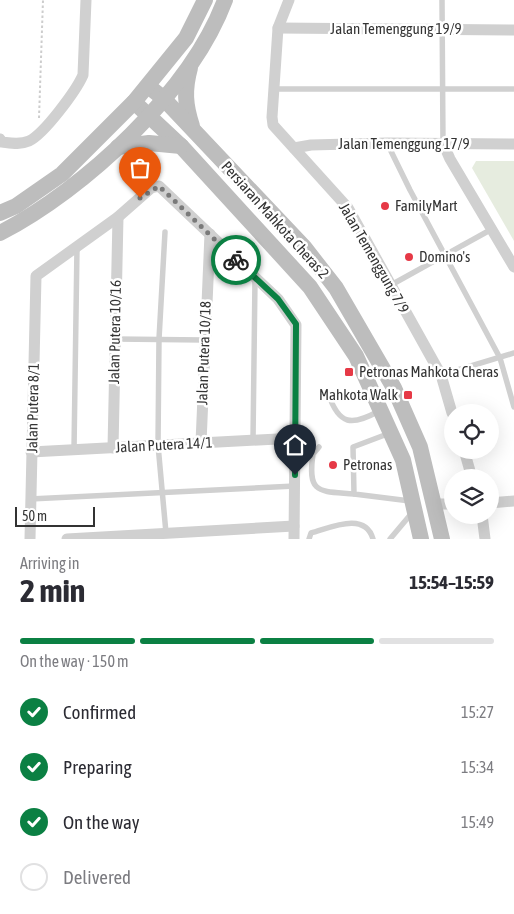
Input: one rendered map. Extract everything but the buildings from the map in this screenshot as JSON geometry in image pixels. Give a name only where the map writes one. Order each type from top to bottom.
[{"type":"street","points":[[0,139],[2,142],[15,144],[28,142],[38,135],[78,86],[84,75],[86,0]]},
{"type":"street","points":[[0,213],[16,206],[62,174],[134,102],[186,38],[205,0]]},
{"type":"street","points":[[0,233],[21,222],[80,181],[118,147],[150,114],[192,63],[216,23],[225,0]]},
{"type":"street","name":"Jalan Temenggung 7/9","points":[[289,0],[278,28],[273,125],[348,208],[441,375],[449,404]]},
{"type":"street","name":"Jalan Temenggung 19/9","points":[[278,28],[514,30]]},
{"type":"street","points":[[192,63],[185,85],[185,98],[195,134]]},
{"type":"street","name":"Persiaran Mahkota Cheras 2","points":[[148,86],[164,98],[195,134],[304,247],[336,288],[402,405],[420,447],[442,539]]},
{"type":"street","name":"Persiaran Mahkota Cheras 2","points":[[134,102],[150,114],[181,146],[310,288],[356,356],[392,432],[403,460],[421,539]]},
{"type":"street","points":[[118,147],[149,143],[181,146]]},
{"type":"street","name":"Jalan Temenggung 17/9","points":[[294,148],[311,145],[387,143],[514,144]]},
{"type":"street","points":[[443,143],[450,160],[514,267]]},
{"type":"street","points":[[77,247],[118,217],[152,188],[159,186],[278,299],[296,324],[294,539]]},
{"type":"street","name":"Jalan Putera 10/16","points":[[113,448],[118,217]]},
{"type":"street","name":"Jalan Putera 10/18","points":[[201,443],[210,234]]},
{"type":"street","name":"Jalan Putera 8/1","points":[[30,539],[36,276],[77,247]]},
{"type":"street","name":"Jalan Putera 14/1","points":[[31,452],[296,438]]},
{"type":"street","points":[[499,502],[514,501]]},
{"type":"street","points":[[435,504],[444,504]]},
{"type":"street","points":[[483,524],[485,539]]},
{"type":"street","points":[[67,539],[294,526]]},
{"type":"lane","points":[[442,0],[441,88],[443,143]]},
{"type":"lane","points":[[274,89],[514,89]]},
{"type":"lane","points":[[387,143],[444,255],[500,358],[514,407]]},
{"type":"lane","points":[[391,285],[492,229]]},
{"type":"lane","points":[[163,535],[158,445],[159,339],[165,232]]},
{"type":"lane","points":[[74,450],[77,247]]},
{"type":"lane","points":[[252,440],[255,279]]},
{"type":"lane","points":[[115,339],[204,340]]},
{"type":"lane","points":[[441,375],[514,354]]},
{"type":"lane","points":[[328,393],[333,407],[341,417],[349,420],[360,422],[381,410]]},
{"type":"lane","points":[[354,494],[350,447],[392,432]]},
{"type":"lane","points":[[319,446],[313,454],[313,482],[318,488],[325,491],[354,494],[414,506],[390,539]]},
{"type":"lane","points":[[30,499],[295,486]]},
{"type":"lane","points":[[308,539],[310,533],[352,522],[371,531],[373,539]]},
{"type":"path","points":[[38,135],[43,0]]},
{"type":"shaded area","points":[[476,161],[514,161],[514,241],[472,168]]},
{"type":"way so far","points":[[140,198],[152,188],[159,186],[236,260]]},
{"type":"place","name":"FamilyMart","points":[[385,206]]},
{"type":"place","name":"Domino's","points":[[409,257]]},
{"type":"place","name":"Petronas Mahkota Cheras","points":[[349,372]]},
{"type":"place","name":"Mahkota Walk","points":[[408,395]]},
{"type":"place","name":"Petronas","points":[[333,465]]},
{"type":"route","points":[[236,260],[278,299],[296,324],[295,475]]}]
